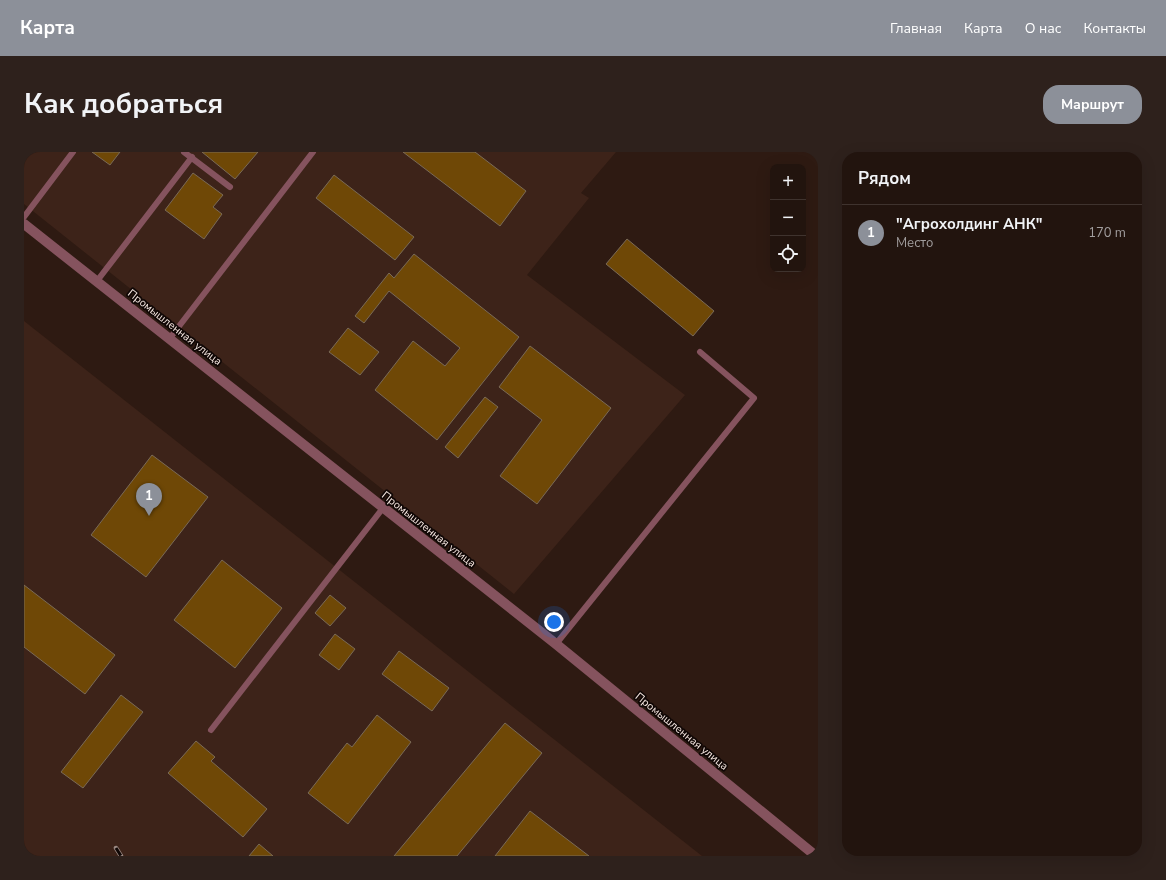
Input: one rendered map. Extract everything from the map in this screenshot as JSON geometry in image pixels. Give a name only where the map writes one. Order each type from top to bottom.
[{"type":"street","name":"Промышленная улица","points":[[24,224],[556,644],[816,856]]},
{"type":"lane","points":[[24,217],[73,152]]},
{"type":"lane","points":[[184,152],[230,187]]},
{"type":"lane","points":[[170,338],[313,152]]},
{"type":"lane","points":[[97,281],[192,157]]},
{"type":"lane","points":[[556,644],[754,398],[700,352]]},
{"type":"lane","points":[[211,730],[383,508]]},
{"type":"shaded area","points":[[24,152],[616,152],[581,193],[589,198],[527,275],[685,395],[514,594],[24,204]]},
{"type":"shaded area","points":[[24,321],[702,856],[24,856]]},
{"type":"building","points":[[92,152],[120,152],[110,165]]},
{"type":"building","points":[[202,152],[258,152],[235,179]]},
{"type":"building","points":[[403,152],[475,152],[526,191],[500,226]]},
{"type":"building","points":[[193,173],[223,195],[213,207],[222,214],[204,239],[165,210]]},
{"type":"building","points":[[334,175],[414,237],[395,260],[316,198]]},
{"type":"building","points":[[627,239],[714,311],[693,336],[606,264]]},
{"type":"building","points":[[414,254],[519,337],[437,440],[375,390],[413,341],[445,366],[460,348],[389,291],[364,323],[355,316],[389,273],[394,278]]},
{"type":"building","points":[[348,328],[379,352],[360,375],[329,352]]},
{"type":"building","points":[[530,346],[611,408],[537,504],[500,476],[542,420],[499,387]]},
{"type":"building","points":[[485,397],[498,407],[458,458],[445,447]]},
{"type":"building","points":[[152,455],[208,497],[146,577],[91,535]]},
{"type":"building","points":[[222,560],[282,608],[235,668],[174,620]]},
{"type":"building","points":[[24,585],[115,655],[85,694],[24,647]]},
{"type":"building","points":[[330,595],[346,608],[330,626],[315,613]]},
{"type":"building","points":[[335,634],[355,649],[339,670],[319,655]]},
{"type":"building","points":[[399,651],[449,688],[432,711],[382,674]]},
{"type":"building","points":[[121,695],[143,712],[83,788],[61,772]]},
{"type":"building","points":[[377,715],[411,742],[348,824],[308,793],[347,743],[352,747]]},
{"type":"building","points":[[505,723],[542,753],[457,856],[394,856]]},
{"type":"building","points":[[196,741],[215,757],[211,761],[267,809],[243,837],[168,773]]},
{"type":"building","points":[[530,811],[589,856],[495,856]]},
{"type":"building","points":[[259,844],[273,856],[249,856]]},
{"type":"railway","points":[[116,848],[121,856]]},
{"type":"place","name":"\"Агрохолдинг АНК\"","points":[[149,516]]}]
